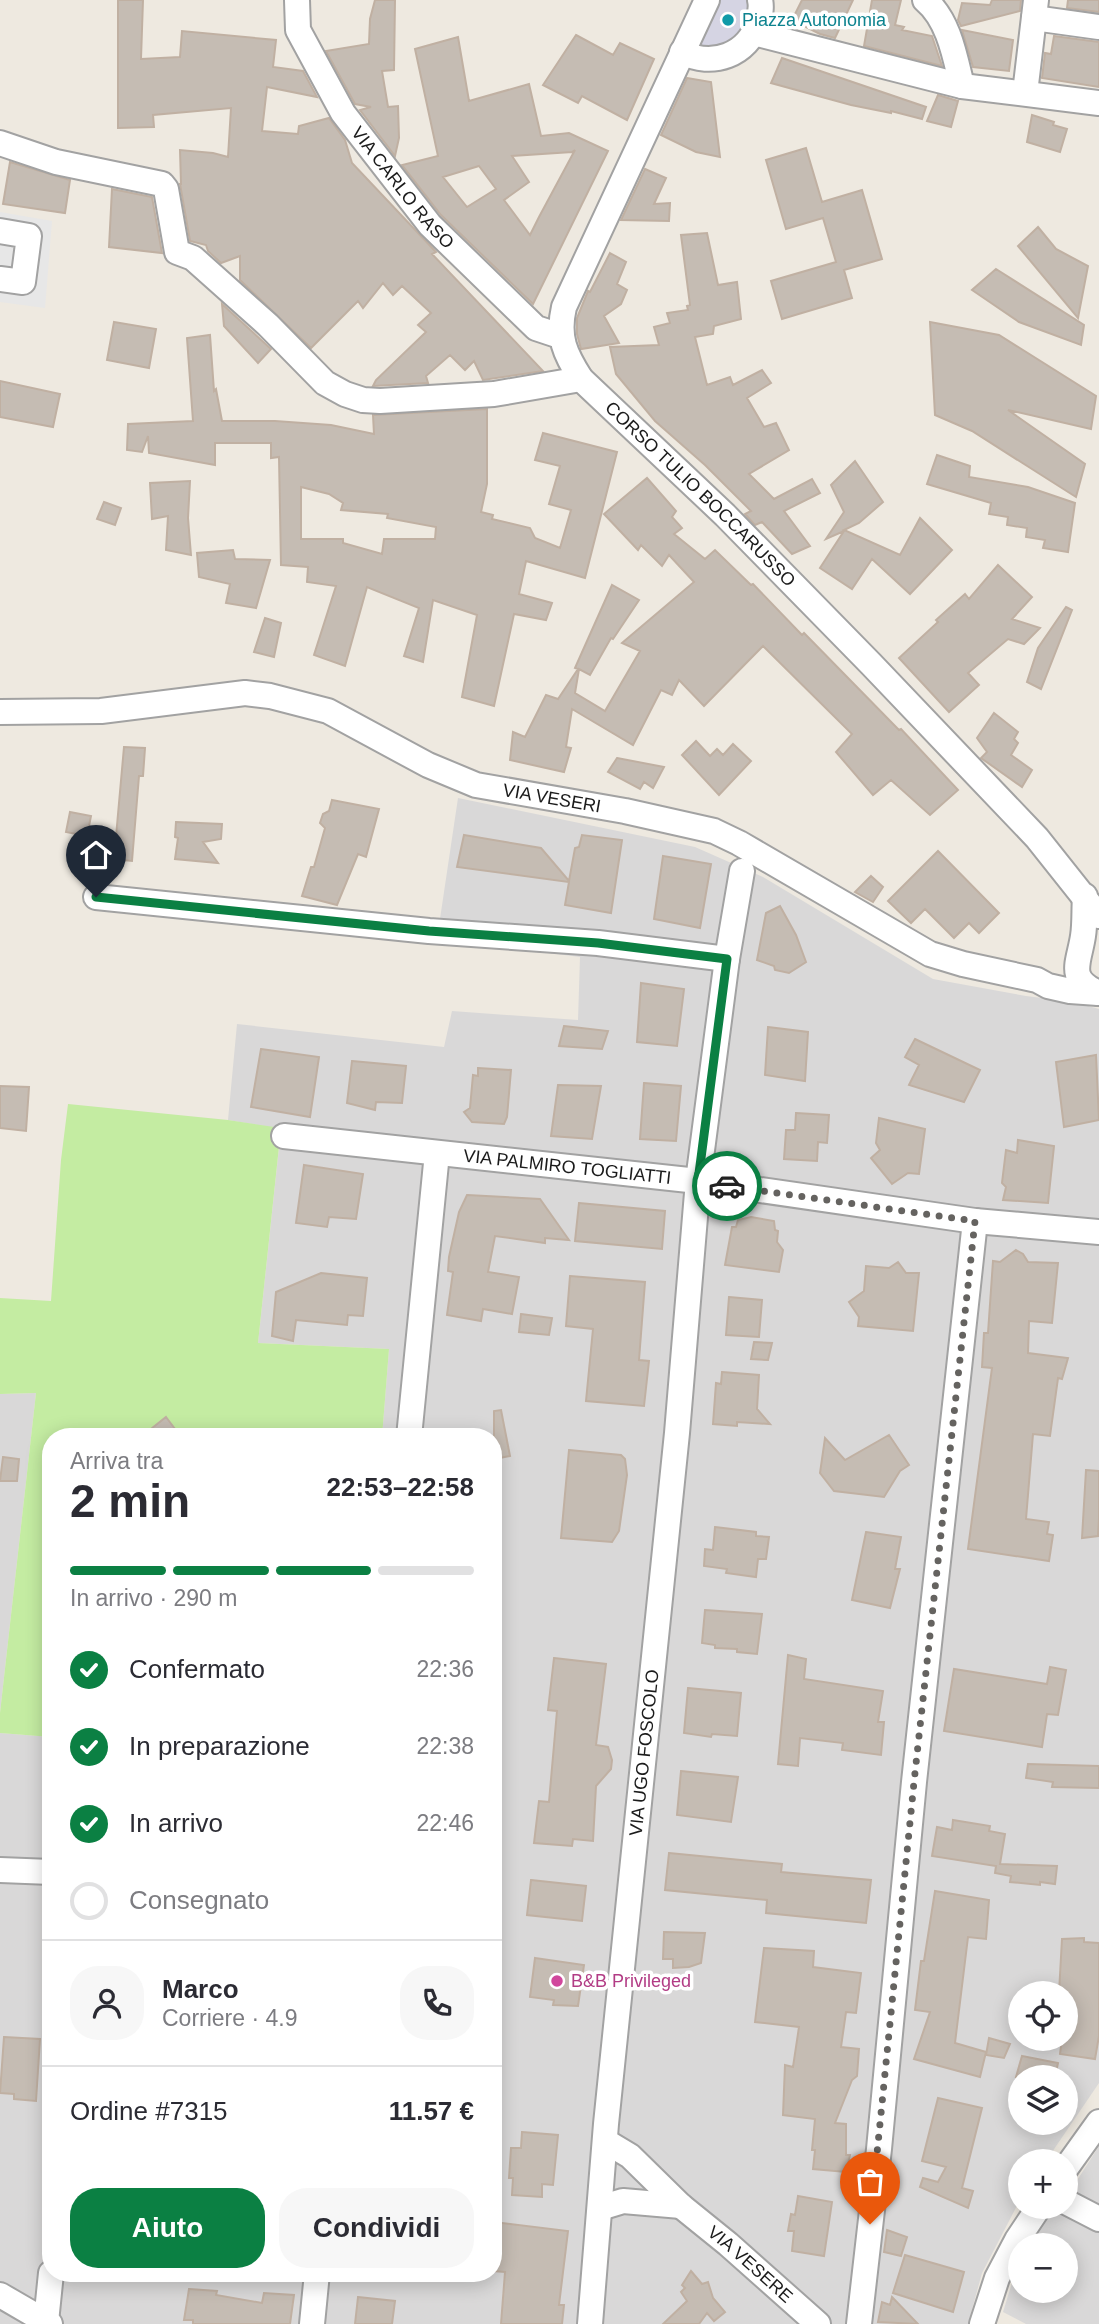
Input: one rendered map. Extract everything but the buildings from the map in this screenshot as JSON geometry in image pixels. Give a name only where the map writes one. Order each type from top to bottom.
[{"type":"street","name":"VIA CARLO RASO","points":[[297,0],[298,30],[343,113],[422,215],[536,328],[560,336]]},
{"type":"street","points":[[560,336],[564,307],[706,0]]},
{"type":"street","points":[[682,52],[705,60],[733,54],[748,43],[754,33],[762,7],[760,0]]},
{"type":"street","points":[[925,0],[936,9],[962,86]]},
{"type":"street","points":[[1025,93],[1035,9],[1099,27]]},
{"type":"street","points":[[754,33],[962,86],[1099,103]]},
{"type":"street","points":[[0,143],[56,162],[162,184],[166,189],[177,253],[193,258],[202,265],[325,383],[345,394],[363,400],[418,399],[494,394],[581,379]]},
{"type":"street","points":[[0,231],[29,236],[23,282],[0,279]]},
{"type":"street","name":"CORSO TULIO BOCCARUSSO","points":[[560,336],[581,379],[725,515],[832,624],[1037,838],[1099,916]]},
{"type":"street","name":"VIA VESERI","points":[[0,712],[101,711],[245,693],[270,696],[328,712],[428,765],[475,785],[625,811],[714,831],[739,842],[930,954],[1037,980],[1048,986],[1099,993]]},
{"type":"street","name":"VIA UGO FOSCOLO","points":[[590,2324],[605,2141],[677,1433],[698,1181],[727,959],[742,872]]},
{"type":"street","points":[[1085,896],[1084,934],[1076,964],[1080,980],[1099,993]]},
{"type":"street","points":[[96,897],[429,931],[598,943],[727,959]]},
{"type":"street","points":[[1037,980],[1061,968],[1078,954],[1085,944],[1099,937]]},
{"type":"street","name":"VIA PALMIRO TOGLIATTI","points":[[284,1136],[698,1181],[975,1221],[1099,1232]]},
{"type":"street","points":[[410,1428],[437,1153]]},
{"type":"street","points":[[859,2324],[879,2149],[915,1768],[975,1221]]},
{"type":"street","points":[[0,1870],[42,1872]]},
{"type":"street","points":[[1078,2151],[1099,2122]]},
{"type":"street","name":"VIA VESERE","points":[[605,2141],[630,2156],[681,2206],[818,2324]]},
{"type":"street","points":[[600,2208],[623,2201],[681,2206]]},
{"type":"street","points":[[1078,2208],[1099,2219]]},
{"type":"street","points":[[982,2324],[997,2278],[1031,2219]]},
{"type":"street","points":[[0,2295],[48,2323],[50,2282]]},
{"type":"street","points":[[312,2324],[316,2282]]},
{"type":"shaded area","name":"Piazza Autonomia","points":[[707,0],[760,0],[754,33],[693,58]]},
{"type":"shaded area","points":[[0,212],[52,221],[45,308],[0,302]]},
{"type":"shaded area","points":[[458,798],[695,847],[763,877],[933,979],[1074,1002],[1099,1009],[1099,2083],[1078,2114],[1078,2065],[1008,2065],[1008,2135],[1064,2135],[1054,2149],[1008,2149],[1008,2219],[1010,2219],[982,2273],[968,2324],[0,2324],[0,1733],[42,1736],[42,2282],[502,2282],[502,1428],[383,1428],[389,1349],[258,1343],[281,1129],[228,1120],[237,1024],[444,1047],[452,1011],[578,1020],[580,957],[437,939]]},
{"type":"shaded area","points":[[36,1393],[0,1713],[0,1394]]},
{"type":"shaded area","points":[[1099,2146],[1099,2324],[1026,2324],[1003,2312],[1008,2296],[1008,2303],[1078,2303],[1078,2233],[1036,2233],[1047,2219],[1078,2219],[1078,2179]]},
{"type":"green space","points":[[68,1104],[281,1128],[258,1343],[389,1349],[383,1428],[42,1428],[42,1736],[0,1733],[0,1713],[36,1393],[0,1394],[0,1298],[51,1301],[61,1160]]},
{"type":"way so far","points":[[727,1186],[975,1221],[914,1782],[870,2224]]},
{"type":"place","name":"Piazza Autonomia","points":[[728,20]]},
{"type":"place","name":"B&B Privileged","points":[[557,1981]]},
{"type":"route","points":[[96,897],[429,931],[598,943],[727,959],[698,1181],[727,1186]]}]
